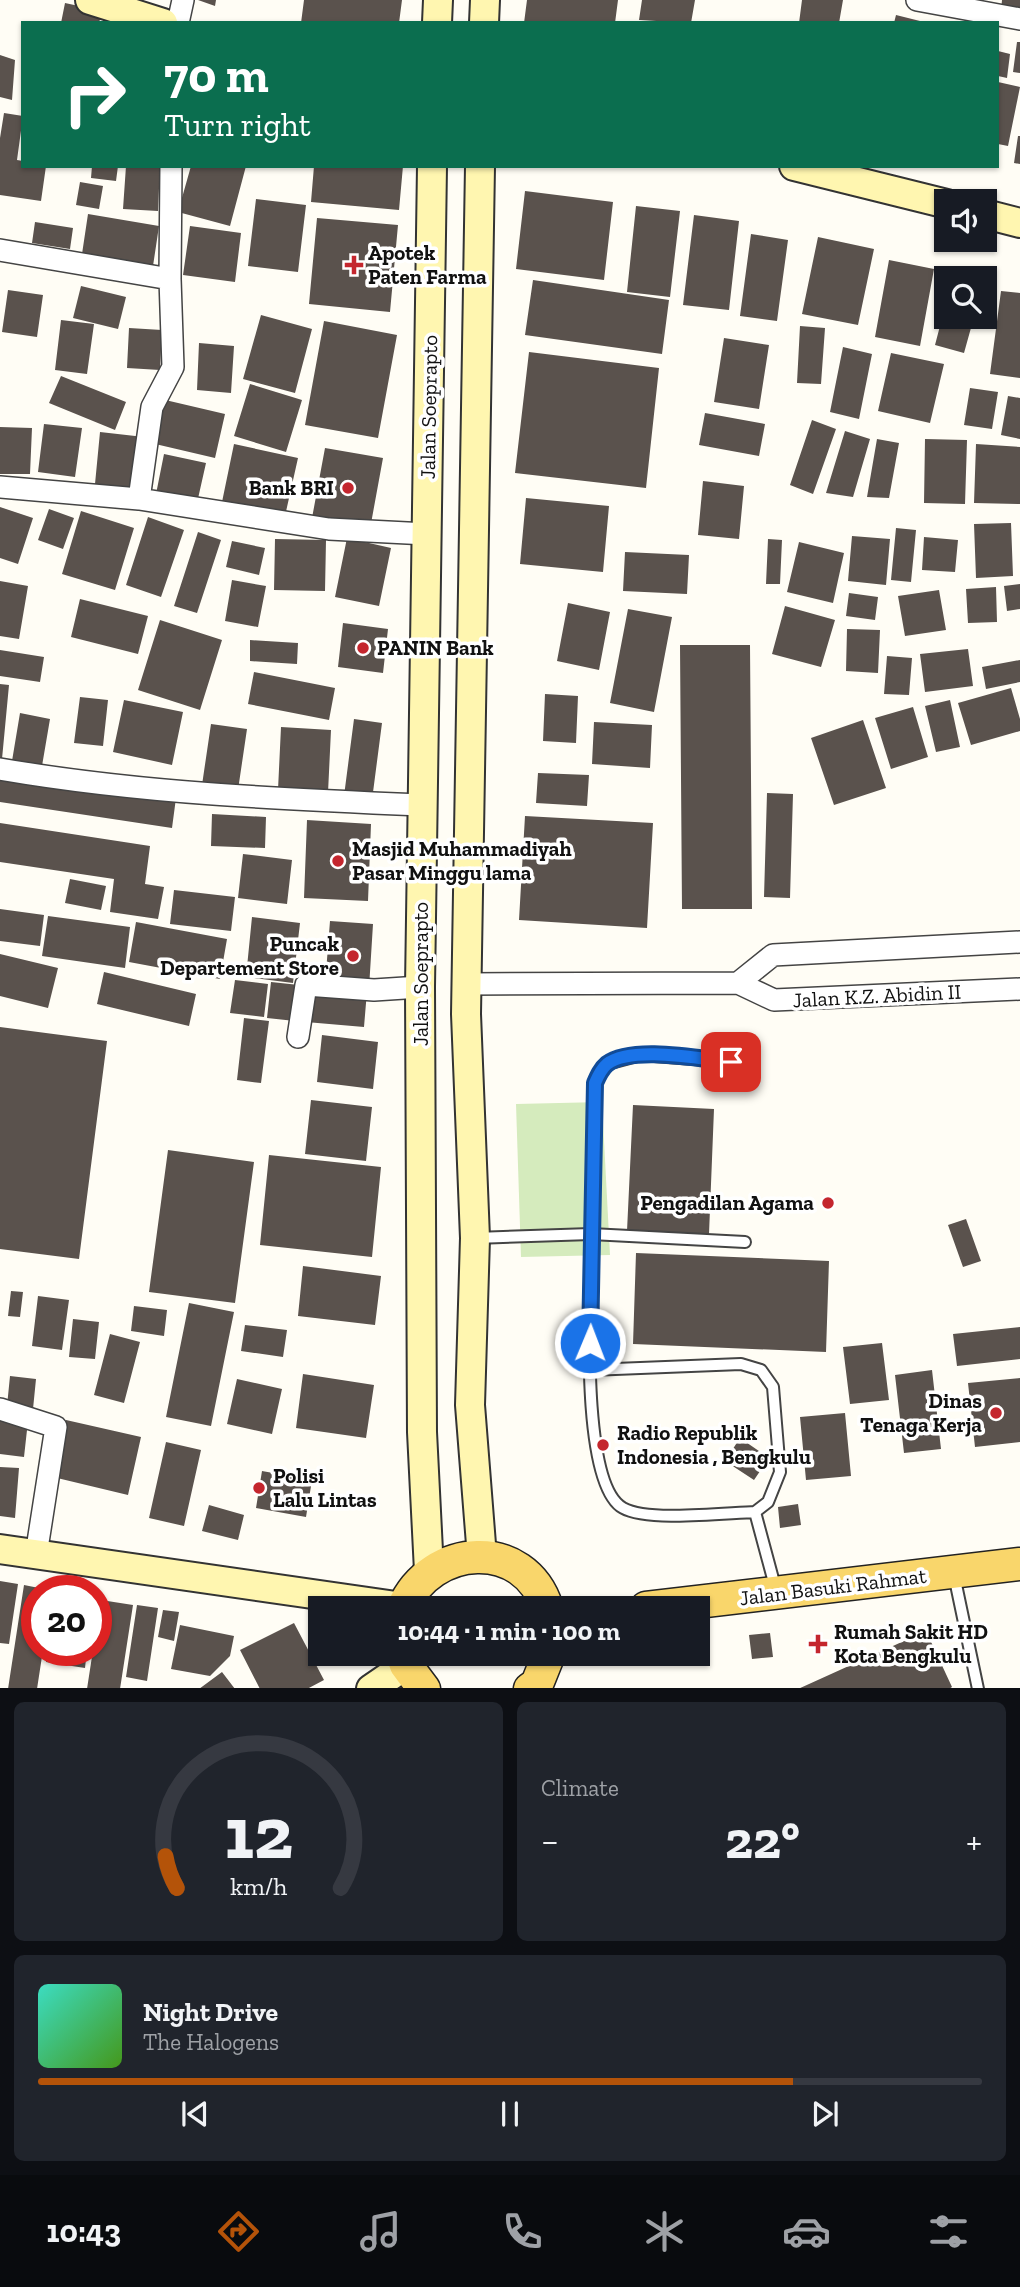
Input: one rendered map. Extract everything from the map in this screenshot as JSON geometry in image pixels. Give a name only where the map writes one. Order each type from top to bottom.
[{"type":"main road","points":[[90,0],[157,21]]},
{"type":"main road","points":[[437,21],[438,0]]},
{"type":"main road","points":[[484,21],[485,0]]},
{"type":"main road","name":"Jalan Soeprapto","points":[[429,1571],[422,1432],[420,987],[432,168]]},
{"type":"main road","points":[[480,168],[466,1014],[475,1238],[470,1405],[482,1556]]},
{"type":"main road","points":[[802,168],[934,201]]},
{"type":"main road","points":[[997,217],[1020,223]]},
{"type":"main road","points":[[0,1549],[325,1596]]},
{"type":"main road","points":[[409,1596],[429,1571],[463,1557],[482,1556],[507,1563],[529,1578],[542,1596]]},
{"type":"main road","name":"Jalan Basuki Rahmat","points":[[710,1601],[1020,1564]]},
{"type":"main road","points":[[535,1687],[544,1666]]},
{"type":"main road","points":[[374,1688],[411,1669]]},
{"type":"street","points":[[178,21],[183,0]]},
{"type":"street","points":[[917,0],[1020,19]]},
{"type":"street","points":[[139,499],[152,407],[173,367],[170,279],[171,168]]},
{"type":"street","points":[[0,250],[170,279]]},
{"type":"street","points":[[0,487],[139,499],[329,529],[427,534]]},
{"type":"street","points":[[0,769],[70,781],[167,792],[422,806]]},
{"type":"street","points":[[468,984],[738,983],[773,955],[1020,942]]},
{"type":"street","name":"Jalan K.Z. Abidin II","points":[[738,983],[774,1000],[1020,989]]},
{"type":"street","points":[[298,1037],[306,985],[374,990],[420,987]]},
{"type":"street","points":[[0,1409],[56,1427],[36,1555]]},
{"type":"lane","points":[[590,1370],[741,1364],[761,1370],[773,1387],[780,1472],[768,1502],[755,1512],[642,1516],[622,1508],[604,1487],[598,1467],[590,1370],[595,1083],[607,1063],[623,1057],[641,1055],[731,1062]]},
{"type":"lane","points":[[475,1238],[591,1234],[745,1242]]},
{"type":"lane","points":[[755,1512],[759,1536],[777,1594]]},
{"type":"lane","points":[[954,1572],[978,1688]]},
{"type":"green space","points":[[602,1102],[610,1255],[521,1257],[516,1104]]},
{"type":"building","points":[[198,0],[216,0],[215,6]]},
{"type":"building","points":[[304,0],[402,0],[399,21],[301,21]]},
{"type":"building","points":[[527,0],[618,0],[615,21],[524,21]]},
{"type":"building","points":[[642,0],[695,0],[691,21],[639,20]]},
{"type":"building","points":[[802,0],[843,0],[839,21],[799,21]]},
{"type":"building","points":[[1002,0],[1020,0],[1020,14],[1001,11]]},
{"type":"building","points":[[65,3],[102,11],[100,21],[61,21]]},
{"type":"building","points":[[896,15],[920,21],[894,21]]},
{"type":"building","points":[[1017,42],[1020,42],[1020,73],[1013,72]]},
{"type":"building","points":[[999,51],[1010,54],[1007,78],[999,76]]},
{"type":"building","points":[[0,55],[15,60],[12,100],[0,97]]},
{"type":"building","points":[[999,82],[1020,87],[1008,146],[999,144]]},
{"type":"building","points":[[4,113],[21,116],[17,160],[21,161],[21,168],[46,168],[41,201],[0,195],[0,138]]},
{"type":"building","points":[[1020,136],[1020,164],[1014,163]]},
{"type":"building","points":[[92,168],[118,168],[116,181],[91,178]]},
{"type":"building","points":[[126,168],[160,168],[158,211],[123,209]]},
{"type":"building","points":[[190,168],[245,168],[230,226],[178,212]]},
{"type":"building","points":[[314,168],[403,168],[399,210],[311,202]]},
{"type":"building","points":[[80,182],[103,186],[99,209],[76,205]]},
{"type":"building","points":[[525,191],[613,202],[604,280],[516,269]]},
{"type":"building","points":[[256,199],[306,205],[298,272],[248,266]]},
{"type":"building","points":[[636,206],[680,211],[670,297],[627,292]]},
{"type":"building","points":[[88,214],[159,226],[153,266],[82,254]]},
{"type":"building","points":[[694,215],[739,221],[729,310],[683,305]]},
{"type":"building","name":"Apotek Paten Farma","points":[[317,218],[398,225],[390,312],[309,304]]},
{"type":"building","points":[[35,222],[73,228],[70,249],[32,243]]},
{"type":"building","points":[[190,226],[241,233],[235,282],[183,275]]},
{"type":"building","points":[[751,234],[788,240],[777,321],[740,316]]},
{"type":"building","points":[[818,237],[874,249],[858,325],[802,314]]},
{"type":"building","points":[[889,260],[934,269],[920,346],[875,337]]},
{"type":"building","points":[[533,280],[669,300],[662,354],[525,335]]},
{"type":"building","points":[[81,286],[126,297],[118,329],[73,318]]},
{"type":"building","points":[[8,290],[43,295],[37,337],[2,332]]},
{"type":"building","points":[[1001,291],[1020,293],[1020,378],[990,374]]},
{"type":"building","points":[[261,315],[312,329],[295,393],[243,379]]},
{"type":"building","points":[[61,320],[94,324],[87,374],[55,370]]},
{"type":"building","points":[[324,321],[397,335],[378,438],[305,425]]},
{"type":"building","points":[[800,326],[825,328],[821,384],[797,383]]},
{"type":"building","points":[[129,328],[162,330],[160,370],[127,368]]},
{"type":"building","points":[[939,329],[971,329],[964,353],[935,345]]},
{"type":"building","points":[[724,338],[769,345],[759,409],[714,402]]},
{"type":"building","points":[[199,343],[234,346],[231,393],[197,390]]},
{"type":"building","points":[[843,347],[872,354],[859,419],[830,412]]},
{"type":"building","points":[[529,352],[659,368],[646,488],[515,473]]},
{"type":"building","points":[[891,353],[944,364],[930,423],[878,411]]},
{"type":"building","points":[[61,376],[126,402],[115,430],[49,403]]},
{"type":"building","points":[[250,384],[302,400],[286,452],[234,436]]},
{"type":"building","points":[[970,388],[998,392],[992,429],[964,425]]},
{"type":"building","points":[[1008,396],[1020,398],[1020,439],[1001,435]]},
{"type":"building","points":[[161,399],[225,414],[215,458],[151,443]]},
{"type":"building","points":[[705,413],[765,424],[759,456],[699,445]]},
{"type":"building","points":[[812,420],[836,429],[813,494],[790,485]]},
{"type":"building","points":[[44,424],[82,428],[75,477],[38,472]]},
{"type":"building","points":[[0,427],[32,428],[30,474],[0,474]]},
{"type":"building","points":[[845,431],[870,439],[853,497],[826,493]]},
{"type":"building","points":[[100,432],[144,437],[139,488],[95,484]]},
{"type":"building","points":[[877,439],[899,443],[889,498],[867,497]]},
{"type":"building","points":[[925,439],[967,440],[965,504],[924,503]]},
{"type":"building","points":[[234,444],[298,458],[285,516],[222,502]]},
{"type":"building","points":[[976,444],[1020,447],[1020,504],[974,503]]},
{"type":"building","name":"Bank BRI","points":[[325,448],[383,458],[370,529],[312,518]]},
{"type":"building","points":[[164,454],[206,463],[197,503],[156,494]]},
{"type":"building","points":[[703,481],[744,486],[739,539],[698,535]]},
{"type":"building","points":[[526,498],[609,506],[603,572],[520,564]]},
{"type":"building","points":[[0,507],[33,518],[18,564],[0,558]]},
{"type":"building","points":[[49,509],[74,518],[63,549],[38,540]]},
{"type":"building","points":[[81,511],[134,528],[115,590],[62,574]]},
{"type":"building","points":[[148,517],[184,530],[161,597],[126,585]]},
{"type":"building","points":[[1011,523],[1013,576],[976,578],[974,524]]},
{"type":"building","points":[[896,528],[916,530],[911,582],[891,580]]},
{"type":"building","points":[[198,532],[221,540],[197,613],[174,606]]},
{"type":"building","points":[[852,536],[890,539],[886,585],[848,581]]},
{"type":"building","points":[[924,537],[958,540],[955,572],[922,570]]},
{"type":"building","points":[[347,538],[391,548],[379,606],[335,597]]},
{"type":"building","points":[[275,539],[326,540],[325,591],[274,590]]},
{"type":"building","points":[[768,539],[782,540],[780,584],[766,584]]},
{"type":"building","points":[[232,541],[265,548],[259,575],[226,567]]},
{"type":"building","points":[[799,542],[844,553],[833,603],[787,592]]},
{"type":"building","points":[[625,552],[689,555],[687,594],[623,591]]},
{"type":"building","points":[[232,580],[266,586],[258,627],[225,621]]},
{"type":"building","points":[[0,581],[28,586],[19,639],[0,636]]},
{"type":"building","points":[[1020,584],[1020,609],[1007,611],[1004,586]]},
{"type":"building","points":[[996,587],[997,622],[968,623],[966,589]]},
{"type":"building","points":[[939,590],[946,630],[905,636],[898,596]]},
{"type":"building","points":[[849,593],[878,597],[875,620],[846,616]]},
{"type":"building","points":[[80,599],[148,616],[138,654],[71,637]]},
{"type":"building","points":[[568,603],[610,612],[599,670],[557,661]]},
{"type":"building","points":[[785,606],[835,620],[821,667],[772,654]]},
{"type":"building","points":[[628,609],[672,617],[654,712],[610,703]]},
{"type":"building","points":[[160,620],[222,640],[200,710],[138,690]]},
{"type":"building","name":"PANIN Bank","points":[[343,623],[388,629],[383,673],[338,667]]},
{"type":"building","points":[[847,629],[880,630],[878,673],[846,671]]},
{"type":"building","points":[[250,640],[298,643],[297,664],[250,661]]},
{"type":"building","points":[[680,645],[750,645],[752,909],[682,909]]},
{"type":"building","points":[[968,649],[973,686],[925,692],[920,654]]},
{"type":"building","points":[[0,650],[44,657],[40,682],[0,676]]},
{"type":"building","points":[[887,656],[912,658],[909,695],[884,694]]},
{"type":"building","points":[[1020,660],[1020,682],[986,689],[982,667]]},
{"type":"building","points":[[254,672],[335,688],[329,720],[248,704]]},
{"type":"building","points":[[0,684],[9,685],[2,759],[0,759]]},
{"type":"building","points":[[1011,688],[1020,719],[1020,731],[971,745],[958,703]]},
{"type":"building","points":[[545,694],[578,696],[576,743],[543,741]]},
{"type":"building","points":[[80,697],[108,700],[103,746],[74,743]]},
{"type":"building","points":[[124,700],[183,712],[172,765],[113,752]]},
{"type":"building","points":[[950,700],[960,747],[936,752],[925,706]]},
{"type":"building","points":[[913,707],[928,757],[891,769],[875,718]]},
{"type":"building","points":[[20,713],[50,719],[42,766],[12,761]]},
{"type":"building","points":[[354,719],[382,723],[372,800],[344,796]]},
{"type":"building","points":[[863,720],[886,788],[834,805],[811,738]]},
{"type":"building","points":[[594,722],[652,725],[650,768],[592,764]]},
{"type":"building","points":[[211,724],[247,729],[238,790],[202,785]]},
{"type":"building","points":[[281,727],[331,730],[328,793],[278,790]]},
{"type":"building","points":[[0,771],[176,798],[172,828],[0,802]]},
{"type":"building","points":[[538,773],[589,775],[587,806],[536,803]]},
{"type":"building","points":[[767,793],[793,794],[790,898],[764,897]]},
{"type":"building","points":[[212,814],[266,817],[265,848],[211,846]]},
{"type":"building","points":[[525,816],[653,823],[647,928],[519,920]]},
{"type":"building","name":"Masjid Muhammadiyah Pasar Minggu lama","points":[[307,820],[371,824],[368,901],[304,898]]},
{"type":"building","points":[[0,823],[150,846],[145,884],[164,887],[158,919],[110,912],[114,879],[0,862]]},
{"type":"building","points":[[243,854],[292,860],[287,904],[238,898]]},
{"type":"building","points":[[70,879],[106,886],[101,910],[65,903]]},
{"type":"building","points":[[174,890],[235,897],[231,931],[170,924]]},
{"type":"building","points":[[0,909],[44,915],[40,946],[0,941]]},
{"type":"building","points":[[48,916],[130,927],[125,968],[42,956]]},
{"type":"building","points":[[252,917],[300,923],[293,983],[246,977]]},
{"type":"building","points":[[330,921],[373,924],[369,988],[325,985]]},
{"type":"building","points":[[136,922],[227,939],[220,979],[129,962]]},
{"type":"building","points":[[0,954],[58,968],[48,1008],[0,996]]},
{"type":"building","points":[[104,972],[196,994],[189,1026],[97,1004]]},
{"type":"building","points":[[235,980],[268,984],[264,1017],[230,1013]]},
{"type":"building","points":[[271,982],[299,985],[295,1021],[267,1018]]},
{"type":"building","points":[[309,986],[367,991],[364,1027],[306,1022]]},
{"type":"building","points":[[244,1018],[269,1021],[261,1083],[237,1080]]},
{"type":"building","points":[[0,1027],[107,1041],[79,1259],[0,1249]]},
{"type":"building","points":[[322,1035],[378,1042],[373,1089],[317,1082]]},
{"type":"building","points":[[311,1100],[372,1107],[366,1161],[305,1154]]},
{"type":"building","points":[[633,1105],[714,1109],[709,1234],[627,1231]]},
{"type":"building","points":[[168,1150],[254,1162],[235,1303],[149,1292]]},
{"type":"building","points":[[269,1155],[381,1167],[372,1257],[260,1245]]},
{"type":"building","points":[[966,1219],[981,1261],[963,1267],[948,1225]]},
{"type":"building","points":[[636,1253],[829,1261],[826,1352],[633,1344]]},
{"type":"building","points":[[303,1266],[381,1276],[375,1325],[298,1316]]},
{"type":"building","points":[[11,1291],[23,1292],[20,1317],[8,1316]]},
{"type":"building","points":[[38,1296],[69,1300],[62,1350],[32,1346]]},
{"type":"building","points":[[189,1303],[234,1312],[211,1426],[166,1417]]},
{"type":"building","points":[[134,1306],[167,1310],[164,1336],[131,1331]]},
{"type":"building","points":[[73,1319],[99,1322],[95,1359],[69,1357]]},
{"type":"building","points":[[245,1325],[287,1330],[283,1357],[241,1351]]},
{"type":"building","points":[[1020,1327],[1020,1359],[957,1366],[953,1334]]},
{"type":"building","points":[[110,1334],[140,1342],[124,1403],[94,1395]]},
{"type":"building","points":[[882,1343],[889,1400],[850,1404],[843,1347]]},
{"type":"building","points":[[932,1370],[941,1449],[904,1453],[895,1375]]},
{"type":"building","points":[[303,1374],[374,1385],[366,1438],[296,1428]]},
{"type":"building","points":[[10,1376],[36,1379],[33,1409],[7,1406]]},
{"type":"building","name":"Dinas Tenaga Kerja","points":[[1020,1378],[1020,1442],[975,1447],[968,1383]]},
{"type":"building","points":[[237,1379],[282,1389],[272,1434],[227,1424]]},
{"type":"building","points":[[845,1413],[851,1476],[806,1480],[800,1417]]},
{"type":"building","points":[[0,1417],[28,1421],[24,1457],[0,1454]]},
{"type":"building","points":[[66,1420],[141,1437],[128,1495],[53,1477]]},
{"type":"building","points":[[740,1438],[769,1458],[754,1480],[725,1461]]},
{"type":"building","points":[[166,1442],[201,1450],[184,1526],[149,1518]]},
{"type":"building","points":[[0,1467],[19,1468],[15,1518],[0,1516]]},
{"type":"building","points":[[262,1471],[312,1480],[306,1517],[256,1508]]},
{"type":"building","points":[[798,1504],[801,1525],[780,1528],[778,1507]]},
{"type":"building","points":[[209,1505],[244,1515],[238,1540],[202,1531]]},
{"type":"building","points":[[0,1581],[18,1584],[9,1644],[0,1643]]},
{"type":"building","points":[[112,1602],[133,1605],[120,1688],[87,1688],[91,1666],[112,1666]]},
{"type":"building","points":[[21,1604],[21,1666],[41,1666],[37,1688],[8,1688]]},
{"type":"building","points":[[137,1605],[158,1608],[147,1681],[126,1677]]},
{"type":"building","points":[[163,1610],[179,1612],[174,1641],[158,1637]]},
{"type":"building","points":[[294,1623],[308,1650],[308,1666],[317,1666],[324,1680],[309,1688],[259,1688],[240,1650]]},
{"type":"building","points":[[180,1625],[234,1636],[230,1656],[210,1676],[171,1669]]},
{"type":"building","points":[[926,1631],[952,1687],[950,1688],[800,1688]]},
{"type":"building","points":[[770,1633],[773,1657],[752,1659],[749,1635]]},
{"type":"building","points":[[222,1672],[234,1688],[200,1688]]},
{"type":"place","name":"Apotek Paten Farma","points":[[354,265]]},
{"type":"place","name":"Bank BRI","points":[[348,488]]},
{"type":"place","name":"PANIN Bank","points":[[363,648]]},
{"type":"place","name":"Masjid Muhammadiyah Pasar Minggu lama","points":[[338,861]]},
{"type":"place","name":"Puncak Departement Store","points":[[353,956]]},
{"type":"place","name":"Pengadilan Agama","points":[[828,1203]]},
{"type":"place","name":"Dinas Tenaga Kerja","points":[[996,1413]]},
{"type":"place","name":"Radio Republik Indonesia , Bengkulu","points":[[603,1445]]},
{"type":"place","name":"Polisi Lalu Lintas","points":[[259,1488]]},
{"type":"place","name":"Rumah Sakit HD Kota Bengkulu","points":[[818,1644]]},
{"type":"route","points":[[590,1343],[595,1083],[601,1071],[607,1063],[623,1057],[641,1055],[731,1062]]}]
